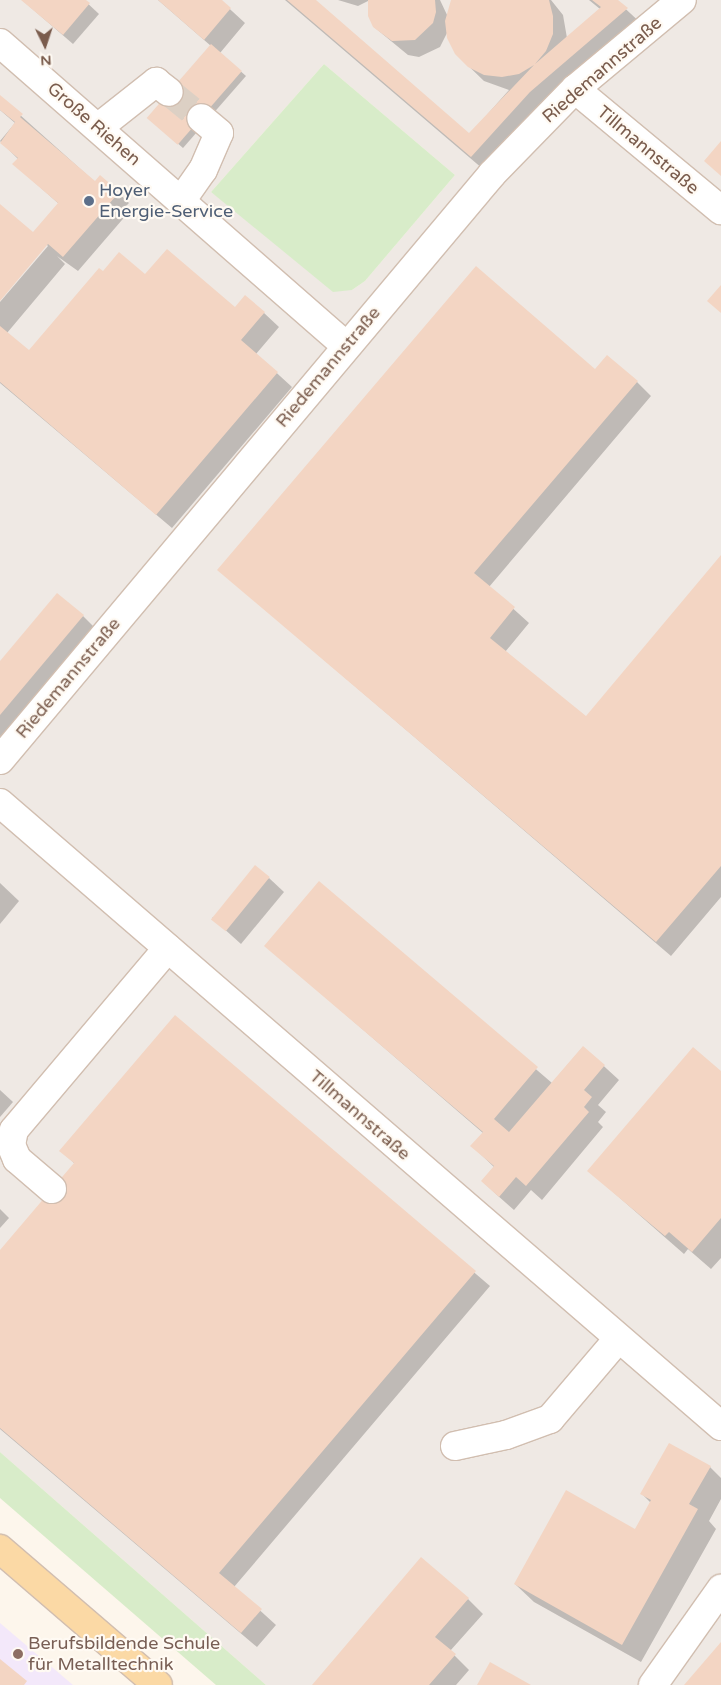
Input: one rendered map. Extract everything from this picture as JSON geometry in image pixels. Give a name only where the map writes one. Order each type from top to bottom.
[{"type":"main road","points":[[0,1550],[158,1685]]},
{"type":"street","name":"Riedemannstraße","points":[[0,760],[345,345],[492,174],[575,89],[682,0]]},
{"type":"street","name":"Große Riehen","points":[[0,43],[99,127],[345,345]]},
{"type":"street","points":[[99,127],[156,82],[169,92]]},
{"type":"street","name":"Tillmannstraße","points":[[575,89],[721,210]]},
{"type":"street","points":[[182,201],[203,170],[219,133],[201,118]]},
{"type":"street","name":"Tillmannstraße","points":[[0,803],[721,1426]]},
{"type":"street","points":[[52,1189],[16,1159],[11,1145],[14,1130],[168,948]]},
{"type":"street","points":[[455,1446],[506,1435],[550,1419],[619,1338]]},
{"type":"street","points":[[653,1685],[721,1589]]},
{"type":"shaded area","points":[[0,0],[721,0],[721,1685],[266,1685],[0,1452]],"holes":[[[324,64],[455,175],[365,281],[352,290],[211,192]]]},
{"type":"shaded area","name":"Berufsbildende Schule für Metalltechnik","points":[[0,1623],[73,1685],[0,1685]]},
{"type":"green space","points":[[324,64],[455,175],[365,281],[352,290],[333,292],[211,192]]},
{"type":"green space","points":[[0,1452],[266,1685],[216,1685],[0,1498]]},
{"type":"building","points":[[21,0],[86,0],[90,3],[63,35]]},
{"type":"building","points":[[158,0],[222,0],[231,8],[204,40]]},
{"type":"building","points":[[287,0],[316,0],[469,133],[534,65],[519,74],[502,77],[484,75],[468,67],[455,54],[447,38],[445,21],[451,0],[549,0],[553,16],[553,34],[546,51],[535,64],[601,7],[592,0],[618,0],[628,8],[530,92],[471,157]]},
{"type":"building","points":[[368,0],[435,0],[436,12],[433,23],[415,40],[392,41],[373,27],[368,16]]},
{"type":"building","points":[[211,44],[242,71],[178,145],[147,118]]},
{"type":"building","points":[[0,95],[23,114],[20,117],[95,181],[100,175],[115,188],[110,193],[115,197],[63,257],[48,244],[0,301],[0,204],[33,232],[58,203],[12,164],[18,158],[0,143],[15,122],[0,110]]},
{"type":"building","points":[[721,141],[721,176],[704,161]]},
{"type":"building","points":[[167,249],[235,307],[245,295],[265,312],[241,340],[278,372],[156,515],[0,382],[0,326],[29,350],[99,268],[103,271],[119,252],[145,274]]},
{"type":"building","points":[[476,266],[595,369],[607,355],[638,381],[474,573],[515,607],[490,638],[586,716],[721,555],[721,866],[656,942],[217,570]]},
{"type":"building","points":[[721,285],[721,313],[707,301]]},
{"type":"building","points":[[57,593],[84,615],[0,715],[0,661]]},
{"type":"building","points":[[255,865],[270,877],[226,931],[211,919]]},
{"type":"building","points":[[319,881],[538,1067],[494,1119],[509,1132],[583,1046],[605,1065],[584,1090],[592,1097],[584,1107],[589,1112],[526,1186],[516,1177],[499,1197],[481,1181],[494,1166],[470,1146],[483,1132],[264,946]]},
{"type":"building","points":[[175,1015],[476,1271],[219,1573],[262,1609],[241,1633],[0,1428],[0,1250],[74,1163],[59,1151]]},
{"type":"building","points":[[693,1047],[721,1071],[721,1218],[692,1252],[669,1232],[665,1236],[587,1171]]},
{"type":"building","points":[[669,1443],[711,1466],[689,1504],[698,1509],[622,1645],[514,1584],[566,1490],[635,1529],[651,1500],[640,1494]]},
{"type":"building","points":[[421,1557],[469,1598],[435,1637],[456,1654],[429,1685],[312,1685]]},
{"type":"building","points":[[721,1642],[721,1685],[684,1685]]},
{"type":"building","points":[[0,1659],[27,1681],[24,1685],[0,1685]]},
{"type":"building","points":[[490,1662],[531,1685],[477,1685]]},
{"type":"tunnel","points":[[169,92],[201,118]]},
{"type":"place","name":"Hoyer Energie-Service","points":[[89,201]]},
{"type":"place","name":"Berufsbildende Schule für Metalltechnik","points":[[18,1654]]}]
